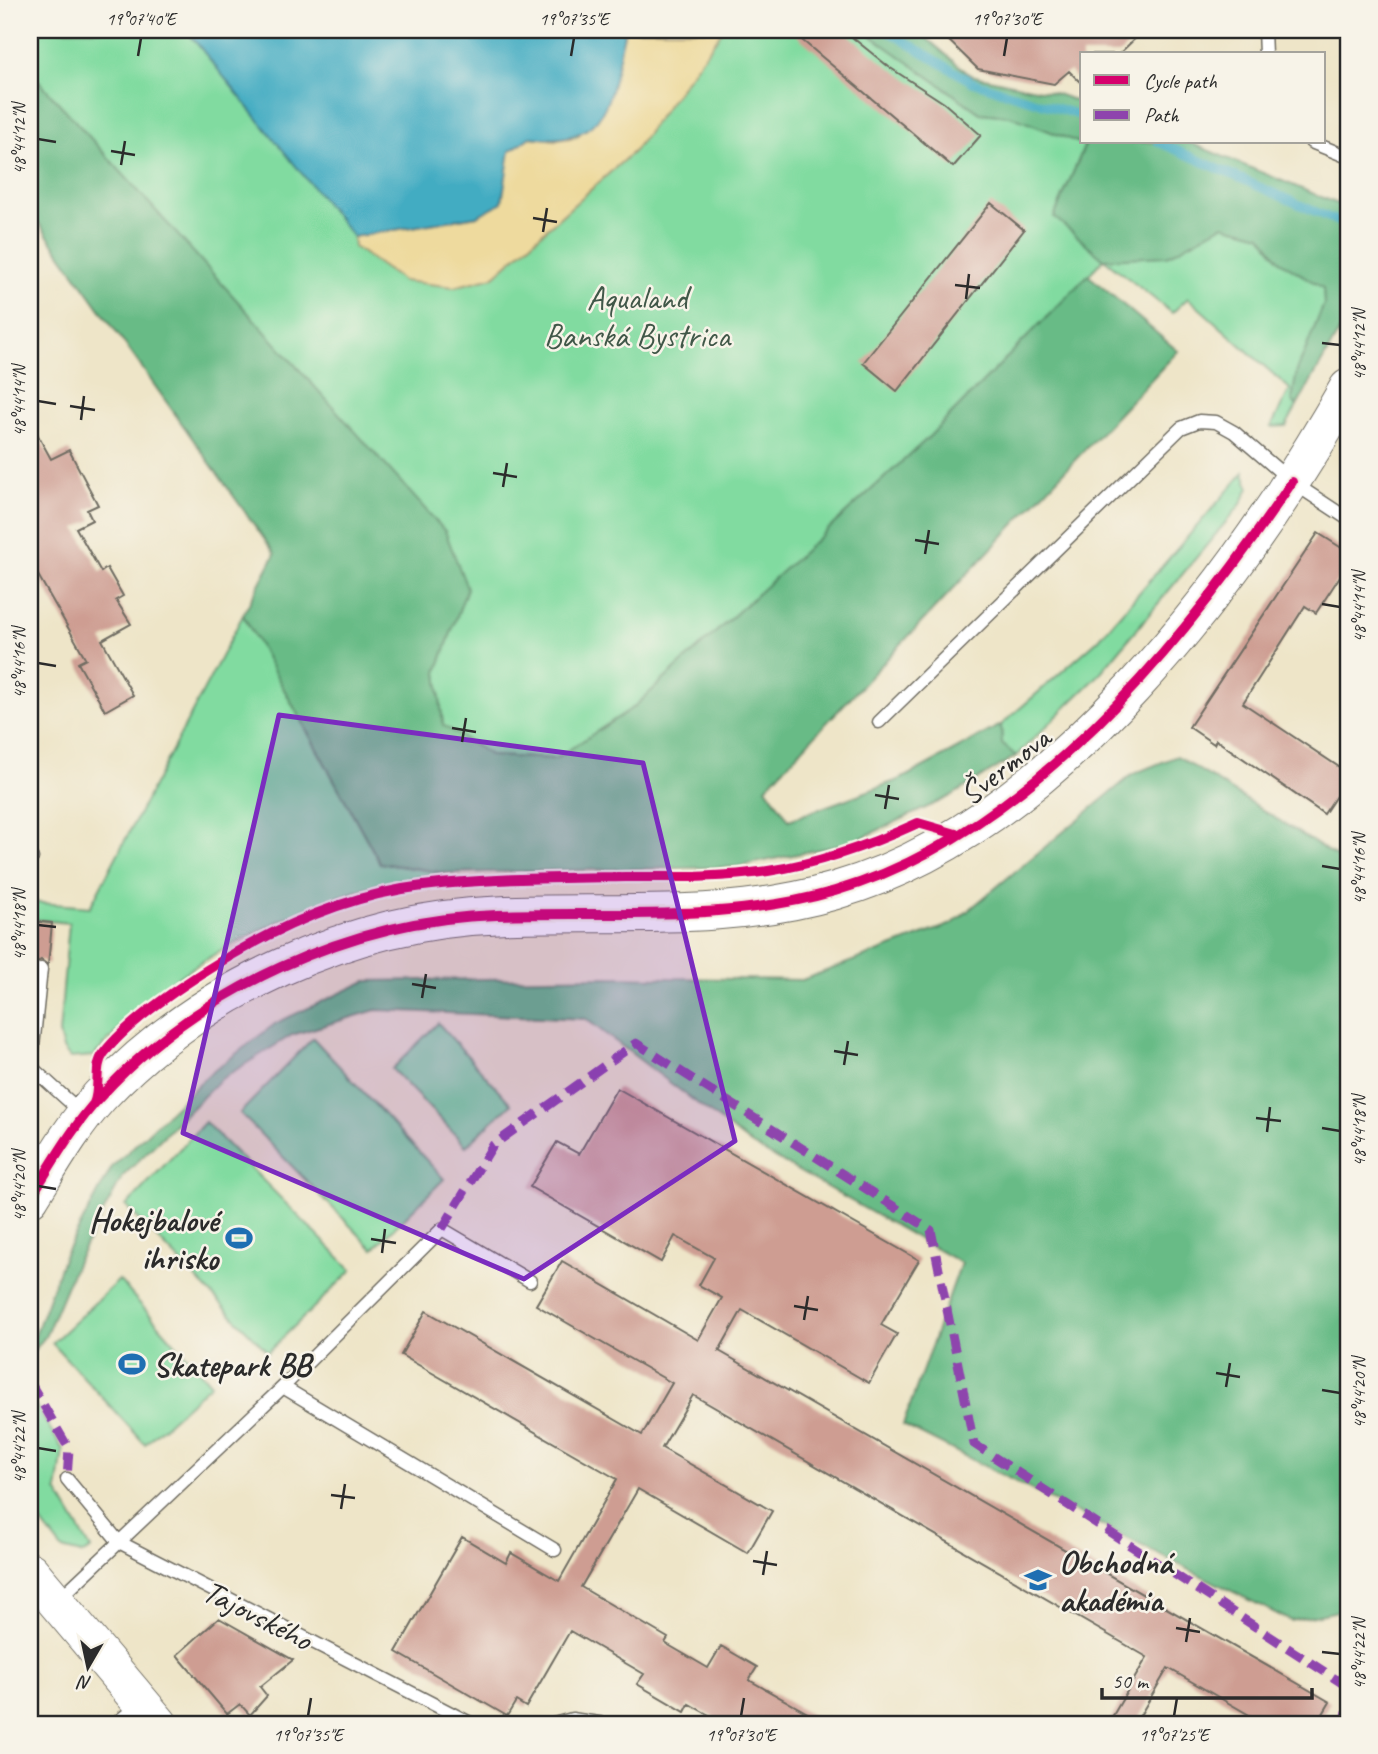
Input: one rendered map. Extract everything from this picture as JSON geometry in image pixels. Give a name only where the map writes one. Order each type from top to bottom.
[{"type":"street","name":"Švermova","points":[[30,1198],[85,1115],[104,1093],[152,1049],[200,1012],[256,980],[315,953],[425,923],[494,915],[682,914],[804,899],[883,874],[927,852],[1039,777],[1102,719],[1170,649],[1292,482],[1348,388]]},
{"type":"street","points":[[30,1571],[57,1601],[139,1717]]},
{"type":"lane","points":[[1264,30],[1265,52]]},
{"type":"lane","points":[[1316,144],[1348,157]]},
{"type":"lane","points":[[879,722],[1181,428],[1199,421],[1216,422],[1234,432],[1292,482],[1348,519]]},
{"type":"lane","points":[[41,969],[30,1067],[85,1115]]},
{"type":"lane","points":[[57,1601],[283,1387],[442,1229],[530,1281]]},
{"type":"lane","points":[[283,1387],[555,1550]]},
{"type":"lane","points":[[67,1479],[120,1542]]},
{"type":"lane","name":"Tajovského","points":[[120,1542],[472,1724]]},
{"type":"lane","points":[[554,1724],[572,1719],[605,1724]]},
{"type":"highlighted area","points":[[279,715],[643,763],[735,1141],[524,1279],[183,1133]]},
{"type":"green space","name":"Aqualand Banská Bystrica","points":[[30,30],[863,30],[980,113],[1011,116],[1085,145],[1054,217],[1167,256],[1223,225],[1261,235],[1280,261],[1323,288],[1324,304],[1297,371],[1292,400],[1297,406],[1286,426],[1271,427],[1290,389],[1188,298],[1172,313],[1104,259],[929,437],[634,707],[555,759],[492,756],[443,725],[437,672],[467,588],[30,71]]},
{"type":"green space","points":[[863,30],[917,30],[970,75],[1054,93],[1080,102],[1080,143],[1010,116],[980,113]]},
{"type":"green space","points":[[30,71],[445,531],[467,588],[437,672],[443,725],[492,756],[555,759],[634,707],[929,437],[1088,275],[1178,351],[766,787],[789,820],[901,779],[1001,725],[1002,744],[1016,756],[949,797],[853,842],[737,867],[446,873],[380,863],[243,615],[275,554],[30,211]]},
{"type":"green space","points":[[1082,144],[1193,144],[1348,208],[1348,316],[1297,406],[1292,400],[1297,371],[1324,304],[1323,288],[1280,261],[1261,235],[1223,225],[1167,256],[1104,259],[1054,217],[1085,145]]},
{"type":"green space","points":[[1244,472],[1249,488],[1241,504],[1096,678],[1016,756],[1002,744],[1001,725],[1098,640]]},
{"type":"green space","points":[[243,615],[380,863],[446,873],[382,884],[344,895],[281,920],[217,953],[160,990],[93,1056],[70,1058],[63,1049],[59,1034],[69,923],[30,919],[30,902],[90,907]]},
{"type":"green space","points":[[1177,756],[1348,864],[1348,1609],[1291,1621],[903,1425],[961,1263],[752,1145],[586,1019],[376,1010],[292,1035],[220,1080],[123,1176],[78,1259],[45,1337],[35,1349],[34,1338],[64,1256],[112,1167],[207,1076],[276,1023],[366,981],[606,977],[802,980],[952,924],[1133,774]]},
{"type":"green space","points":[[438,1023],[511,1104],[466,1146],[392,1069]]},
{"type":"green space","points":[[313,1038],[444,1179],[373,1249],[240,1113]]},
{"type":"green space","name":"Hokejbalové ihrisko","points":[[205,1122],[352,1270],[268,1352],[126,1206]]},
{"type":"green space","name":"Skatepark BB","points":[[119,1280],[211,1384],[145,1444],[52,1343]]},
{"type":"green space","points":[[30,1396],[63,1450],[57,1491],[91,1549],[81,1554],[62,1549],[30,1508]]},
{"type":"sand","points":[[625,30],[723,30],[634,151],[493,277],[454,287],[403,281],[354,247],[353,237],[477,216],[510,151],[530,137],[556,140],[577,137],[607,101]]},
{"type":"water","points":[[186,30],[625,30],[610,95],[603,112],[592,125],[578,134],[557,138],[530,137],[510,151],[502,202],[477,216],[353,237]]},
{"type":"building","points":[[790,30],[843,30],[889,67],[944,103],[981,135],[953,167]]},
{"type":"building","points":[[938,30],[1144,30],[1121,52],[1080,52],[1080,82],[1069,71],[1054,84],[978,69]]},
{"type":"building","points":[[991,203],[1024,230],[897,391],[863,363]]},
{"type":"building","points":[[30,421],[51,459],[69,450],[98,505],[87,510],[92,520],[76,528],[101,572],[107,568],[123,596],[116,600],[131,624],[102,640],[133,695],[105,711],[78,663],[86,659],[30,561]]},
{"type":"building","points":[[1318,533],[1348,552],[1348,564],[1316,613],[1305,606],[1243,703],[1348,773],[1348,778],[1324,814],[1216,740],[1214,744],[1189,727]]},
{"type":"building","points":[[30,921],[52,923],[48,965],[41,960],[34,964],[30,991]]},
{"type":"building","points":[[617,1088],[919,1260],[881,1325],[897,1334],[869,1383],[742,1310],[719,1351],[1330,1702],[1317,1724],[1265,1724],[1168,1668],[1135,1724],[1108,1724],[1147,1657],[693,1395],[662,1448],[772,1511],[748,1553],[638,1489],[581,1587],[668,1638],[665,1643],[708,1668],[721,1646],[757,1667],[749,1680],[827,1724],[725,1724],[689,1704],[685,1712],[637,1684],[644,1674],[570,1631],[526,1707],[516,1701],[507,1716],[396,1652],[462,1537],[506,1563],[511,1553],[559,1581],[617,1479],[401,1355],[426,1311],[642,1435],[672,1383],[536,1305],[562,1261],[698,1340],[722,1298],[699,1285],[714,1258],[675,1236],[661,1262],[530,1187],[557,1142],[579,1154]]},
{"type":"building","points":[[219,1618],[293,1660],[260,1687],[267,1696],[250,1715],[240,1704],[227,1714],[177,1655]]},
{"type":"waterway","points":[[886,30],[972,82],[1080,115]]},
{"type":"waterway","points":[[1163,144],[1348,226]]},
{"type":"marked path","points":[[442,1229],[493,1145],[636,1043],[931,1230],[974,1444],[1348,1687]]},
{"type":"marked path","points":[[30,1382],[69,1449],[67,1479]]},
{"type":"marked path","points":[[1344,1724],[1348,1708]]},
{"type":"cycle path","points":[[30,1198],[80,1121],[139,1058],[230,993],[281,967],[334,946],[388,930],[442,920],[497,915],[710,912],[794,901],[835,891],[906,864],[973,826],[1036,779],[1095,726],[1151,667],[1202,606],[1292,482]]},
{"type":"cycle path","points":[[94,1103],[98,1071],[104,1053],[152,1008],[180,987],[257,941],[310,916],[366,897],[448,883],[750,873],[807,863],[845,852],[918,823],[956,834]]},
{"type":"place","name":"Hokejbalové ihrisko","points":[[239,1238]]},
{"type":"place","name":"Skatepark BB","points":[[132,1364]]},
{"type":"place","name":"Obchodná akadémia","points":[[1038,1580]]}]
